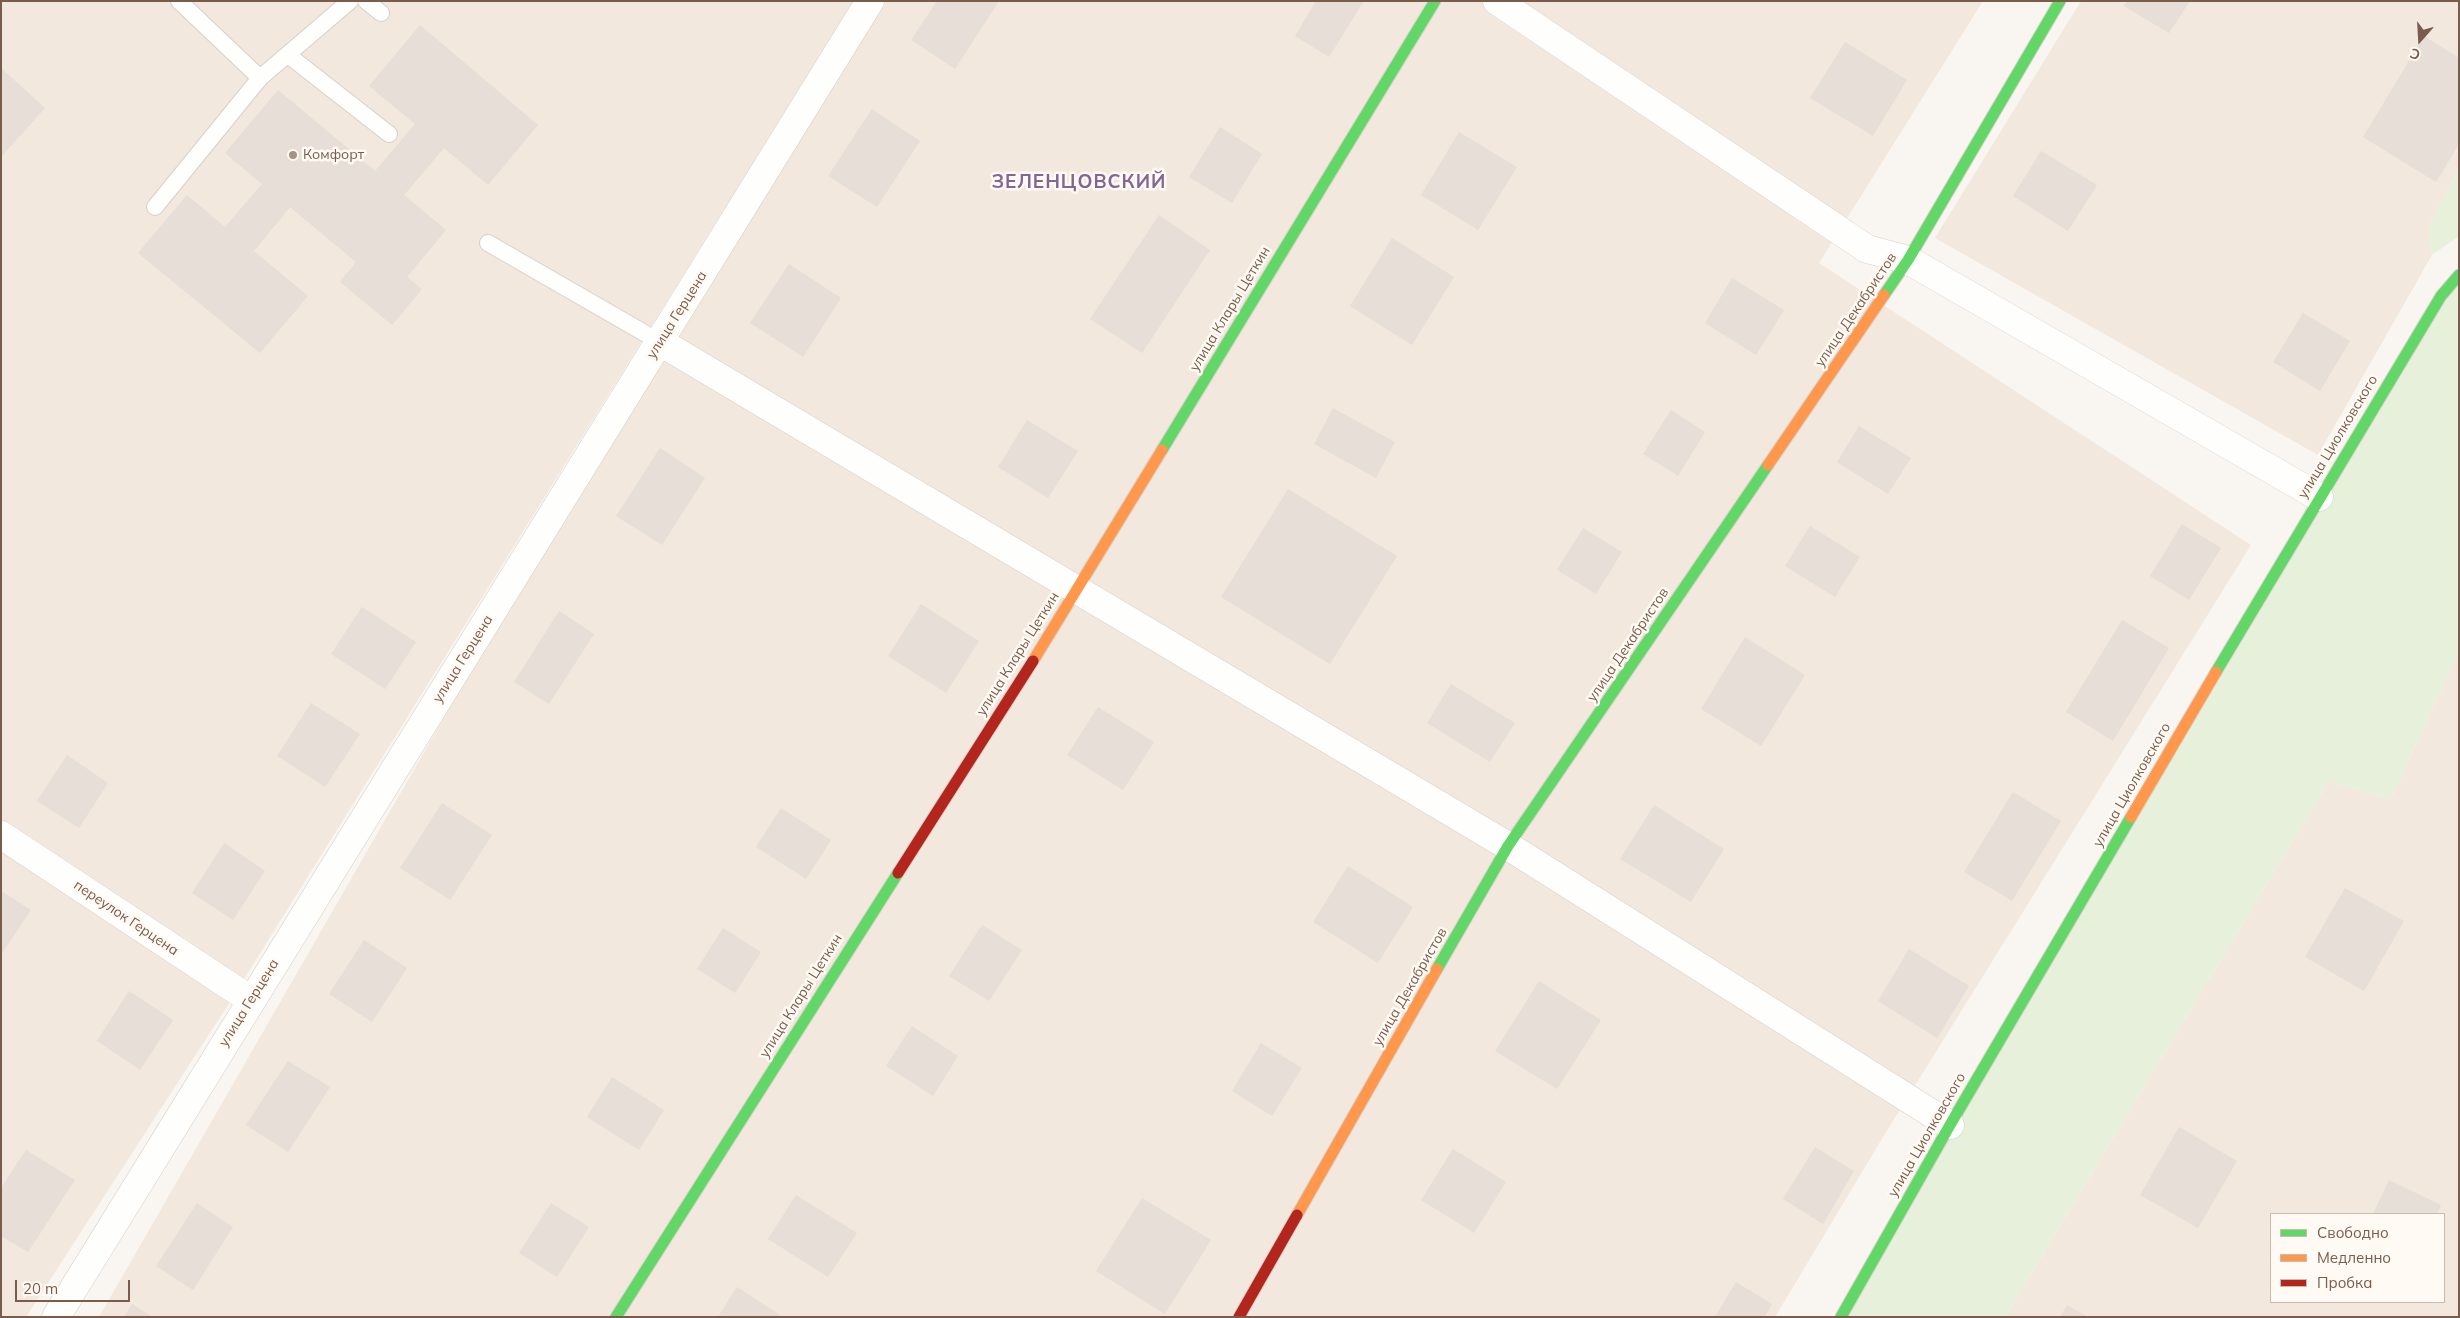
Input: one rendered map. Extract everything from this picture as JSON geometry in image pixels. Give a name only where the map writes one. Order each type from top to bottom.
[{"type":"street","name":"улица Герцена","points":[[56,1317],[870,1]]},
{"type":"street","name":"улица Клары Цеткин","points":[[616,1317],[1077,591],[1435,1]]},
{"type":"street","points":[[1497,1],[1867,249],[1908,260],[2319,497]]},
{"type":"street","name":"улица Декабристов","points":[[1240,1317],[1508,846],[1908,260],[2060,1]]},
{"type":"street","name":"улица Циолковского","points":[[1840,1317],[1950,1125],[2319,497],[2440,296],[2459,275]]},
{"type":"street","points":[[660,342],[1508,846],[1950,1125]]},
{"type":"street","name":"переулок Герцена","points":[[1,835],[251,1000]]},
{"type":"lane","points":[[179,1],[260,78]]},
{"type":"lane","points":[[155,207],[260,78],[350,1]]},
{"type":"lane","points":[[366,1],[381,14]]},
{"type":"lane","points":[[288,55],[389,134]]},
{"type":"lane","points":[[488,243],[660,342]]},
{"type":"shaded area","points":[[2,1],[854,1],[224,1011],[26,1317],[1,1317]]},
{"type":"shaded area","points":[[870,1],[1983,1],[1819,263],[2251,545],[1883,1137],[1775,1317],[99,1317],[660,342]]},
{"type":"shaded area","points":[[2081,1],[2459,1],[2459,168],[2428,228],[2432,255],[2318,455],[1935,238]]},
{"type":"shaded area","points":[[2459,651],[2459,1317],[2005,1317],[2329,781],[2390,800]]},
{"type":"green space","points":[[2459,168],[2459,236],[2432,255],[2428,228]]},
{"type":"green space","points":[[2459,275],[2459,651],[2390,800],[2329,781],[2005,1317],[1841,1317]]},
{"type":"building","points":[[937,1],[999,1],[955,69],[911,40]]},
{"type":"building","points":[[1316,1],[1364,1],[1329,57],[1295,36]]},
{"type":"building","points":[[2127,1],[2190,1],[2169,33],[2124,6]]},
{"type":"building","points":[[420,25],[538,125],[488,185],[444,148],[404,195],[446,230],[407,277],[422,289],[392,325],[340,282],[356,262],[290,207],[254,251],[308,296],[260,353],[138,253],[187,195],[225,227],[262,184],[225,153],[278,90],[375,171],[415,124],[369,86]]},
{"type":"building","points":[[2424,36],[2459,58],[2459,144],[2436,182],[2363,137]]},
{"type":"building","points":[[1845,42],[1907,80],[1873,136],[1810,98]]},
{"type":"building","points":[[1,68],[45,108],[1,157]]},
{"type":"building","points":[[872,109],[920,141],[877,207],[828,176]]},
{"type":"building","points":[[1220,127],[1262,154],[1232,203],[1189,177]]},
{"type":"building","points":[[1459,132],[1517,167],[1478,230],[1421,195]]},
{"type":"building","points":[[2041,151],[2097,185],[2068,231],[2013,196]]},
{"type":"building","points":[[1159,215],[1210,250],[1142,353],[1090,319]]},
{"type":"building","points":[[1392,238],[1454,277],[1412,345],[1350,306]]},
{"type":"building","points":[[789,264],[841,298],[803,357],[750,323]]},
{"type":"building","points":[[1732,278],[1784,310],[1756,355],[1705,323]]},
{"type":"building","points":[[2303,313],[2350,341],[2320,391],[2273,362]]},
{"type":"building","points":[[1333,408],[1395,442],[1376,478],[1314,444]]},
{"type":"building","points":[[1671,410],[1705,432],[1678,476],[1643,454]]},
{"type":"building","points":[[1027,420],[1078,451],[1048,498],[998,467]]},
{"type":"building","points":[[1859,426],[1911,458],[1888,494],[1837,462]]},
{"type":"building","points":[[660,448],[705,478],[662,545],[616,516]]},
{"type":"building","points":[[1288,489],[1397,556],[1330,664],[1221,597]]},
{"type":"building","points":[[2182,524],[2221,548],[2189,600],[2150,576]]},
{"type":"building","points":[[1810,526],[1860,557],[1835,597],[1785,566]]},
{"type":"building","points":[[1583,528],[1622,552],[1596,594],[1557,570]]},
{"type":"building","points":[[921,604],[979,641],[946,693],[888,656]]},
{"type":"building","points":[[362,607],[416,642],[385,689],[331,654]]},
{"type":"building","points":[[559,611],[594,634],[549,704],[514,682]]},
{"type":"building","points":[[2122,620],[2169,648],[2113,741],[2066,712]]},
{"type":"building","points":[[1745,637],[1805,675],[1761,746],[1701,709]]},
{"type":"building","points":[[1451,684],[1515,723],[1490,762],[1427,723]]},
{"type":"building","points":[[311,703],[360,734],[325,787],[277,756]]},
{"type":"building","points":[[1098,707],[1154,742],[1123,790],[1067,755]]},
{"type":"building","points":[[67,755],[108,783],[79,828],[37,801]]},
{"type":"building","points":[[2013,792],[2061,821],[2012,901],[1964,872]]},
{"type":"building","points":[[442,803],[492,835],[450,900],[400,868]]},
{"type":"building","points":[[1654,805],[1724,849],[1691,902],[1620,859]]},
{"type":"building","points":[[781,808],[831,840],[806,879],[756,847]]},
{"type":"building","points":[[224,843],[265,871],[233,920],[192,893]]},
{"type":"building","points":[[1348,866],[1413,907],[1378,963],[1313,922]]},
{"type":"building","points":[[2345,888],[2404,921],[2364,991],[2305,957]]},
{"type":"building","points":[[1,891],[31,910],[1,955]]},
{"type":"building","points":[[982,925],[1022,950],[989,1001],[949,976]]},
{"type":"building","points":[[723,928],[761,952],[735,993],[697,969]]},
{"type":"building","points":[[364,940],[407,968],[372,1022],[329,994]]},
{"type":"building","points":[[1909,949],[1969,986],[1937,1038],[1878,1001]]},
{"type":"building","points":[[1539,981],[1601,1020],[1557,1089],[1495,1051]]},
{"type":"building","points":[[129,991],[173,1020],[140,1070],[97,1041]]},
{"type":"building","points":[[912,1026],[958,1056],[933,1096],[886,1066]]},
{"type":"building","points":[[1261,1043],[1302,1068],[1272,1116],[1232,1091]]},
{"type":"building","points":[[288,1061],[330,1087],[288,1152],[246,1125]]},
{"type":"building","points":[[612,1077],[664,1110],[639,1150],[587,1117]]},
{"type":"building","points":[[2179,1127],[2237,1161],[2198,1228],[2140,1195]]},
{"type":"building","points":[[1815,1147],[1854,1171],[1823,1224],[1783,1199]]},
{"type":"building","points":[[1453,1149],[1506,1182],[1474,1233],[1421,1200]]},
{"type":"building","points":[[26,1150],[75,1180],[28,1252],[1,1236],[1,1188]]},
{"type":"building","points":[[2389,1180],[2441,1205],[2437,1213],[2373,1213]]},
{"type":"building","points":[[796,1195],[857,1233],[828,1277],[768,1239]]},
{"type":"building","points":[[1142,1198],[1211,1240],[1165,1314],[1096,1271]]},
{"type":"building","points":[[197,1203],[233,1227],[193,1290],[156,1266]]},
{"type":"building","points":[[551,1203],[589,1227],[557,1277],[519,1253]]},
{"type":"building","points":[[1736,1282],[1772,1304],[1765,1317],[1715,1317]]},
{"type":"building","points":[[737,1287],[783,1317],[718,1317]]},
{"type":"building","points":[[132,1304],[152,1317],[124,1317]]},
{"type":"building","points":[[2067,1305],[2088,1317],[2060,1317]]},
{"type":"traffic: fast","points":[[1162,450],[1435,1]]},
{"type":"traffic: fast","points":[[1884,295],[1908,260],[2060,1]]},
{"type":"traffic: fast","points":[[2216,672],[2441,296],[2459,275]]},
{"type":"traffic: fast","points":[[1437,969],[1508,846],[1768,465]]},
{"type":"traffic: fast","points":[[1841,1317],[1950,1125],[2131,817]]},
{"type":"traffic: fast","points":[[616,1317],[898,873]]},
{"type":"traffic: slow","points":[[1768,465],[1884,295]]},
{"type":"traffic: slow","points":[[1033,661],[1162,450]]},
{"type":"traffic: slow","points":[[2131,817],[2216,672]]},
{"type":"traffic: slow","points":[[1297,1215],[1437,969]]},
{"type":"traffic: jam","points":[[898,873],[1033,661]]},
{"type":"traffic: jam","points":[[1239,1317],[1297,1215]]},
{"type":"place","name":"Комфорт","points":[[293,155]]},
{"type":"district","name":"ЗЕЛЕНЦОВСКИЙ","points":[[1079,182]]}]
